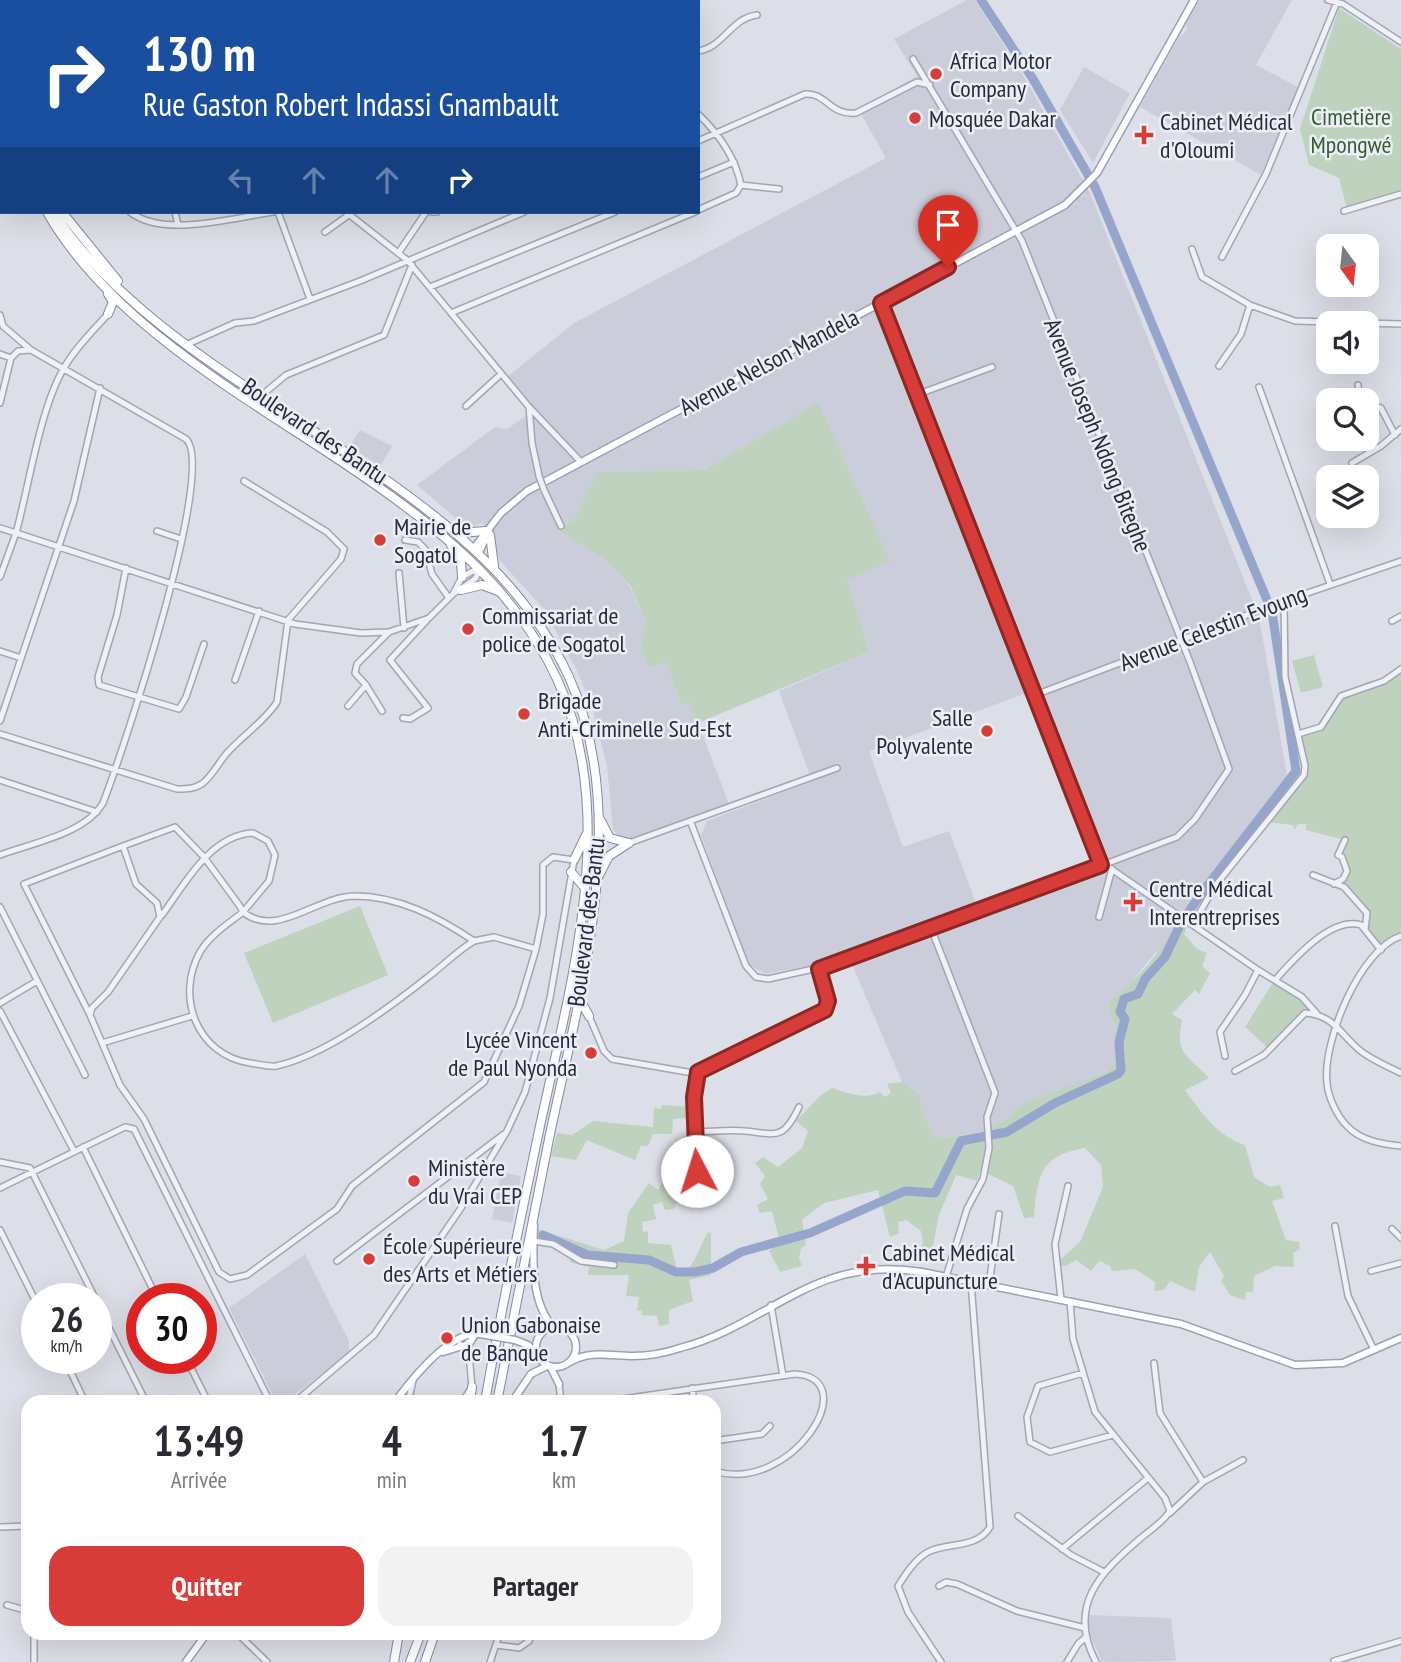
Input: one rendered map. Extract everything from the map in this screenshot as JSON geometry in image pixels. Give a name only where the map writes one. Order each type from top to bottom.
[{"type":"highway","points":[[42,214],[73,257],[103,282]]},
{"type":"highway","points":[[48,214],[68,244],[103,282]]},
{"type":"highway","points":[[55,214],[103,282]]},
{"type":"highway","points":[[64,214],[107,269],[154,319]]},
{"type":"highway","name":"Boulevard des Bantu","points":[[103,282],[111,295],[163,339],[405,505],[480,566],[502,593],[550,665],[570,712],[583,762],[588,832],[584,888],[558,1042],[486,1395]]},
{"type":"highway","name":"Boulevard des Bantu","points":[[103,282],[458,533],[494,566],[547,637],[575,692],[594,760],[598,814],[596,882],[579,998],[498,1395]]},
{"type":"highway","points":[[108,314],[111,295]]},
{"type":"highway","points":[[458,533],[488,531],[494,566]]},
{"type":"highway","points":[[448,539],[461,562],[462,577]]},
{"type":"highway","points":[[454,594],[482,585],[502,593]]},
{"type":"highway","points":[[598,814],[610,838],[629,843]]},
{"type":"highway","points":[[574,860],[588,832]]},
{"type":"highway","points":[[596,882],[609,856],[629,843]]},
{"type":"highway","points":[[571,873],[584,888]]},
{"type":"highway","points":[[579,998],[589,1016]]},
{"type":"highway","points":[[574,1018],[581,1014],[589,1016]]},
{"type":"highway","points":[[471,1395],[472,1387]]},
{"type":"highway","points":[[394,1662],[398,1640]]},
{"type":"highway","points":[[410,1662],[418,1640]]},
{"type":"highway","points":[[425,1662],[433,1640]]},
{"type":"main road","name":"Avenue Nelson Mandela","points":[[477,550],[488,531],[527,491],[1065,205],[1097,173],[1194,0]]},
{"type":"main road","points":[[535,1214],[537,1295],[543,1313],[553,1327],[569,1332],[575,1341],[593,1354]]},
{"type":"main road","points":[[517,1395],[531,1374],[548,1366],[567,1364],[593,1354],[636,1356],[683,1348],[823,1280],[852,1272],[897,1269],[1181,1324],[1295,1365],[1343,1363],[1401,1338]]},
{"type":"main road","points":[[519,1341],[553,1327]]},
{"type":"main road","points":[[441,1352],[465,1346],[478,1333]]},
{"type":"main road","points":[[401,1395],[441,1352],[463,1335],[478,1333],[519,1341],[536,1353],[559,1384]]},
{"type":"main road","points":[[536,1353],[540,1334]]},
{"type":"main road","points":[[559,1384],[575,1352],[575,1341]]},
{"type":"main road","points":[[186,1662],[201,1640]]},
{"type":"street","points":[[1328,0],[1337,2],[1401,43]]},
{"type":"street","points":[[1222,257],[1245,220],[1266,174],[1337,2]]},
{"type":"street","points":[[700,50],[712,46],[741,19],[758,15]]},
{"type":"street","name":"Avenue Joseph Ndong Biteghe","points":[[913,59],[1016,230],[1181,640],[1229,769],[1184,832],[1103,865]]},
{"type":"street","points":[[700,140],[805,94],[817,95],[835,111],[847,114],[856,113],[917,82],[930,85]]},
{"type":"street","points":[[700,116],[718,133],[734,162],[741,186],[736,194],[700,209]]},
{"type":"street","points":[[700,176],[734,162]]},
{"type":"street","points":[[741,186],[779,189]]},
{"type":"street","points":[[1344,211],[1401,194]]},
{"type":"street","points":[[133,214],[146,222],[178,225],[258,214]]},
{"type":"street","points":[[175,214],[178,225]]},
{"type":"street","points":[[212,214],[214,220]]},
{"type":"street","points":[[273,214],[310,299]]},
{"type":"street","points":[[325,232],[347,214]]},
{"type":"street","points":[[349,214],[412,265],[529,407],[581,463]]},
{"type":"street","points":[[399,252],[425,214]]},
{"type":"street","points":[[188,344],[235,323],[254,321],[519,214]]},
{"type":"street","points":[[430,287],[610,214]]},
{"type":"street","points":[[451,313],[689,214]]},
{"type":"street","points":[[1192,249],[1202,277],[1250,305],[1296,321],[1401,324]]},
{"type":"street","points":[[262,395],[286,375],[384,335],[412,265]]},
{"type":"street","points":[[881,303],[1103,865],[1189,921],[1210,939],[1302,997],[1317,1014]]},
{"type":"street","points":[[1219,366],[1241,334],[1250,305]]},
{"type":"street","points":[[0,577],[16,533],[36,449],[63,368],[108,314]]},
{"type":"street","points":[[0,315],[4,326],[31,350],[100,388],[191,444],[190,483],[173,583],[140,698],[116,769],[97,812],[77,826],[0,855]]},
{"type":"street","points":[[0,403],[11,358],[18,351],[31,350]]},
{"type":"street","points":[[0,354],[11,358]]},
{"type":"street","points":[[916,395],[992,367]]},
{"type":"street","points":[[466,406],[501,374]]},
{"type":"street","points":[[1259,387],[1330,584]]},
{"type":"street","points":[[0,721],[74,501],[100,388]]},
{"type":"street","points":[[529,407],[532,443],[539,476],[561,526]]},
{"type":"street","points":[[1379,408],[1395,435]]},
{"type":"street","points":[[1352,463],[1401,429]]},
{"type":"street","points":[[0,734],[177,789],[195,788],[205,781],[226,754],[271,712],[277,702],[288,621],[341,559],[344,549],[327,532],[244,481]]},
{"type":"street","points":[[0,528],[288,621],[349,631],[388,632],[429,618]]},
{"type":"street","points":[[157,531],[181,539]]},
{"type":"street","points":[[405,540],[418,542],[425,549],[432,574],[454,594]]},
{"type":"street","name":"Avenue Celestin Evoung","points":[[1035,695],[1401,559]]},
{"type":"street","points":[[126,568],[117,615],[97,681],[99,685],[173,708],[181,707],[204,644]]},
{"type":"street","points":[[402,718],[410,719],[428,708],[390,660],[429,618],[454,594],[475,579],[479,572],[473,571],[462,577],[454,594]]},
{"type":"street","points":[[399,573],[404,628]]},
{"type":"street","points":[[1196,919],[1214,886],[1304,775],[1285,677],[1280,602]]},
{"type":"street","points":[[235,680],[259,611]]},
{"type":"street","points":[[1392,621],[1401,616]]},
{"type":"street","points":[[382,711],[355,668],[388,632]]},
{"type":"street","points":[[0,652],[21,658]]},
{"type":"street","points":[[1298,734],[1321,727],[1341,696],[1384,681],[1401,670]]},
{"type":"street","points":[[348,706],[366,685]]},
{"type":"street","points":[[629,843],[691,823],[836,768]]},
{"type":"street","points":[[0,780],[97,812]]},
{"type":"street","points":[[691,823],[750,972],[756,977],[768,979],[819,969],[1103,865]]},
{"type":"street","points":[[303,1395],[374,1335],[495,1154],[507,1131],[525,1092],[550,998],[574,860],[553,857],[543,864],[543,914],[536,949],[519,1006],[484,1082],[352,1186],[337,1209],[239,1278],[230,1279],[219,1272],[144,1119],[120,1085],[90,1015],[24,884],[173,827],[204,858],[243,912],[267,923],[326,901],[352,896],[383,899],[439,918],[474,941]]},
{"type":"street","points":[[90,1015],[92,1008],[108,992],[204,858],[224,843],[248,833],[268,841],[275,855],[272,874],[260,895],[219,930],[200,951],[189,988],[192,1016],[206,1040],[231,1058],[275,1066],[323,1046],[377,1014],[474,941],[494,937],[536,949]]},
{"type":"street","points":[[1334,884],[1343,879],[1347,871],[1342,857],[1338,855],[1345,840]]},
{"type":"street","points":[[123,846],[136,884],[157,902],[160,917]]},
{"type":"street","points":[[1099,917],[1112,869]]},
{"type":"street","points":[[1313,875],[1352,893],[1362,904],[1368,919],[1365,930]]},
{"type":"street","points":[[0,907],[85,1075]]},
{"type":"street","points":[[1276,979],[1302,950],[1335,929],[1355,923],[1365,930],[1381,950]]},
{"type":"street","points":[[931,929],[995,1093],[987,1117],[989,1147],[983,1179],[967,1209],[946,1277]]},
{"type":"street","points":[[1401,936],[1390,940],[1360,974],[1337,1024],[1326,1075],[1334,1107],[1345,1125],[1378,1143],[1401,1146]]},
{"type":"street","points":[[589,1016],[604,1051],[612,1059],[684,1073],[698,1072],[825,1010],[828,1001],[819,969]]},
{"type":"street","points":[[1225,1056],[1220,1032],[1258,970]]},
{"type":"street","points":[[0,1003],[37,981]]},
{"type":"street","points":[[0,1011],[74,1151]]},
{"type":"street","points":[[1235,1071],[1264,1055],[1295,1020],[1305,1013],[1317,1014],[1337,1024],[1364,1053],[1401,1073]]},
{"type":"street","points":[[102,1043],[192,1016]]},
{"type":"street","points":[[698,1072],[694,1132],[699,1175],[728,1174]]},
{"type":"street","points":[[694,1132],[746,1130],[761,1135],[772,1134],[790,1125],[799,1107]]},
{"type":"street","points":[[0,1188],[125,1127],[134,1129],[267,1395]]},
{"type":"street","points":[[337,1261],[507,1131]]},
{"type":"street","points":[[83,1146],[150,1283]]},
{"type":"street","points":[[485,1148],[495,1154]]},
{"type":"street","points":[[0,1162],[26,1165],[32,1172],[87,1283]]},
{"type":"street","points":[[1061,1299],[1055,1244],[1068,1186]]},
{"type":"street","points":[[989,1285],[999,1214]]},
{"type":"street","points":[[1335,1226],[1348,1296],[1374,1350]]},
{"type":"street","points":[[1392,1229],[1401,1238]]},
{"type":"street","points":[[0,1230],[26,1283]]},
{"type":"street","points":[[534,1241],[553,1244],[581,1261],[614,1265]]},
{"type":"street","points":[[1371,1271],[1401,1263]]},
{"type":"street","points":[[941,1662],[919,1632],[898,1586],[917,1560],[928,1552],[976,1540],[985,1536],[990,1527],[971,1282]]},
{"type":"street","points":[[1070,1301],[1070,1328],[1095,1412],[1169,1505],[1167,1515]]},
{"type":"street","points":[[771,1305],[783,1376]]},
{"type":"street","points":[[112,1334],[142,1395]]},
{"type":"street","points":[[463,1335],[460,1341],[465,1346],[470,1363],[472,1387],[467,1395]]},
{"type":"street","points":[[1154,1363],[1160,1413],[1203,1482]]},
{"type":"street","points":[[1083,1373],[1038,1386],[1027,1417],[1030,1442],[1050,1452],[1113,1435]]},
{"type":"street","points":[[72,1374],[82,1395]]},
{"type":"street","points":[[195,1374],[205,1395]]},
{"type":"street","points":[[647,1395],[783,1376],[804,1376],[818,1386],[822,1395],[821,1415],[811,1433],[791,1455],[777,1464],[738,1473],[721,1472]]},
{"type":"street","points":[[410,1395],[414,1378]]},
{"type":"street","points":[[559,1384],[560,1395]]},
{"type":"street","points":[[692,1388],[693,1395]]},
{"type":"street","points":[[721,1440],[762,1434],[770,1426]]},
{"type":"street","points":[[1096,1662],[1084,1628],[1088,1598],[1104,1572],[1194,1494],[1203,1482],[1242,1460]]},
{"type":"street","points":[[1062,1549],[1148,1478]]},
{"type":"street","points":[[1017,1516],[1062,1549],[1104,1572]]},
{"type":"street","points":[[0,1527],[21,1526]]},
{"type":"street","points":[[939,1586],[951,1582],[1017,1611],[1084,1628]]},
{"type":"street","points":[[7,1605],[21,1609]]},
{"type":"street","points":[[1067,1662],[1078,1644],[1086,1637]]},
{"type":"street","points":[[34,1640],[34,1662]]},
{"type":"street","points":[[244,1640],[267,1662]]},
{"type":"street","points":[[490,1662],[497,1640]]},
{"type":"street","points":[[496,1644],[519,1648],[530,1640]]},
{"type":"street","points":[[1334,1661],[1401,1641]]},
{"type":"shaded area","points":[[967,0],[975,0],[1024,77],[1090,193],[1259,617],[1287,775],[1183,913],[1121,873],[1102,853],[1042,705],[1027,693],[869,751],[903,847],[949,831],[977,906],[833,961],[766,974],[749,965],[701,835],[707,821],[812,781],[779,691],[869,652],[846,580],[818,404],[704,470],[597,472],[574,521],[559,529],[602,558],[629,585],[645,620],[641,648],[649,668],[666,663],[681,704],[689,702],[729,804],[628,840],[620,838],[613,829],[607,766],[593,710],[578,673],[544,609],[500,561],[492,536],[482,523],[475,526],[459,521],[417,485],[495,427],[507,429],[536,409],[507,377],[574,323],[886,158],[858,109],[917,76],[894,39]]},
{"type":"shaded area","points":[[1200,0],[1292,0],[1256,65],[1298,87],[1261,175],[1140,107],[1179,37],[1187,30],[1186,24]]},
{"type":"shaded area","points":[[1084,67],[1130,93],[1093,163],[1060,110]]},
{"type":"shaded area","points":[[360,430],[392,446],[380,467],[350,446]]},
{"type":"shaded area","points":[[1103,870],[1115,874],[1180,919],[1163,948],[1154,954],[1127,988],[1109,1002],[1110,1016],[1117,1024],[1115,1063],[1107,1072],[1015,1109],[1009,1118],[980,1133],[936,1139],[921,1109],[920,1094],[902,1082],[852,964]]},
{"type":"shaded area","points":[[501,1172],[521,1176],[512,1223],[492,1219]]},
{"type":"shaded area","points":[[305,1254],[349,1341],[349,1353],[294,1395],[272,1395],[229,1308]]},
{"type":"shaded area","points":[[1088,1615],[1171,1618],[1176,1661],[1102,1662],[1088,1630]]},
{"type":"green space","name":"Cimetière Mpongwé","points":[[1339,8],[1401,49],[1401,193],[1347,209],[1339,178],[1309,165],[1300,129]]},
{"type":"green space","points":[[818,403],[890,561],[847,580],[869,652],[698,723],[689,703],[681,704],[666,663],[649,668],[641,648],[645,620],[630,585],[602,558],[558,529],[574,520],[597,472],[704,470]]},
{"type":"green space","points":[[1314,655],[1323,687],[1301,693],[1292,661]]},
{"type":"green space","points":[[1401,669],[1401,936],[1381,950],[1365,930],[1368,919],[1352,893],[1334,884],[1341,881],[1347,871],[1338,855],[1345,840],[1306,830],[1306,824],[1298,824],[1294,830],[1293,825],[1267,822],[1304,775],[1298,734],[1321,727],[1341,696],[1384,681]]},
{"type":"green space","points":[[360,906],[388,975],[273,1023],[244,953]]},
{"type":"green space","points":[[1180,919],[1188,924],[1184,934],[1197,949],[1207,953],[1202,966],[1210,973],[1199,994],[1195,990],[1172,1014],[1182,1020],[1180,1040],[1185,1053],[1209,1078],[1185,1090],[1218,1129],[1245,1145],[1254,1177],[1270,1187],[1280,1185],[1284,1198],[1272,1201],[1286,1240],[1299,1242],[1300,1249],[1293,1253],[1294,1267],[1275,1266],[1254,1276],[1253,1292],[1246,1292],[1245,1300],[1230,1295],[1221,1281],[1224,1276],[1210,1252],[1199,1267],[1195,1292],[1170,1281],[1164,1290],[1154,1291],[1155,1282],[1135,1269],[1112,1271],[1110,1266],[1100,1261],[1091,1271],[1076,1260],[1066,1266],[1061,1265],[1060,1260],[1080,1242],[1103,1187],[1101,1165],[1085,1148],[1058,1156],[1044,1170],[1037,1190],[1034,1217],[1024,1218],[1013,1186],[980,1170],[977,1181],[956,1175],[939,1215],[933,1245],[924,1259],[918,1256],[923,1243],[921,1231],[906,1220],[898,1222],[899,1233],[890,1237],[878,1190],[824,1203],[802,1220],[806,1245],[801,1248],[799,1258],[802,1266],[780,1272],[769,1251],[780,1243],[772,1211],[760,1213],[757,1205],[768,1199],[760,1184],[765,1176],[755,1163],[763,1157],[778,1167],[802,1148],[808,1131],[796,1121],[821,1095],[832,1088],[862,1096],[880,1092],[885,1097],[891,1093],[887,1084],[902,1082],[920,1094],[921,1109],[936,1139],[980,1133],[1009,1118],[1015,1109],[1107,1072],[1115,1063],[1117,1024],[1110,1016],[1109,1002],[1149,964]]},
{"type":"green space","points":[[1275,979],[1302,997],[1317,1014],[1305,1013],[1269,1049],[1245,1027]]},
{"type":"green space","points":[[662,1105],[693,1107],[692,1118],[673,1119],[672,1134],[653,1134],[648,1146],[641,1146],[635,1160],[587,1140],[576,1160],[551,1156],[557,1133],[572,1135],[593,1121],[653,1127],[654,1108],[661,1109]]},
{"type":"green space","points":[[670,1170],[694,1175],[695,1194],[686,1191],[678,1198],[674,1209],[665,1210],[662,1202],[653,1205],[656,1219],[642,1222],[643,1232],[648,1231],[648,1243],[671,1245],[677,1269],[690,1267],[708,1232],[711,1233],[711,1275],[689,1280],[693,1301],[669,1310],[669,1324],[659,1326],[657,1316],[642,1315],[642,1311],[637,1311],[639,1297],[626,1296],[629,1275],[588,1275],[589,1267],[570,1262],[569,1251],[537,1243],[537,1229],[604,1250],[624,1241],[628,1213],[649,1183],[658,1190]]},
{"type":"waterway","points":[[543,1235],[588,1255],[649,1260],[676,1272],[695,1272],[713,1268],[741,1252],[810,1233],[905,1191],[935,1193],[961,1141],[1007,1132],[1055,1103],[1118,1074],[1121,1070],[1119,1042],[1125,1019],[1120,1012],[1124,999],[1138,994],[1145,979],[1165,957],[1181,923],[1201,894],[1296,771],[1272,612],[1095,187],[1033,79],[981,0]]},
{"type":"place","name":"Africa Motor Company","points":[[936,74]]},
{"type":"place","name":"Mosquée Dakar","points":[[915,118]]},
{"type":"place","name":"Cabinet Médical d'Oloumi","points":[[1144,135]]},
{"type":"place","name":"Mairie de Sogatol","points":[[380,540]]},
{"type":"place","name":"Commissariat de police de Sogatol","points":[[468,629]]},
{"type":"place","name":"Brigade Anti-Criminelle Sud-Est","points":[[524,714]]},
{"type":"place","name":"Salle Polyvalente","points":[[987,731]]},
{"type":"place","name":"Centre Médical Interentreprises","points":[[1133,902]]},
{"type":"place","name":"Lycée Vincent de Paul Nyonda","points":[[591,1053]]},
{"type":"place","name":"Ministère du Vrai CEP","points":[[414,1181]]},
{"type":"place","name":"École Supérieure des Arts et Métiers","points":[[369,1259]]},
{"type":"place","name":"Cabinet Médical d'Acupuncture","points":[[866,1266]]},
{"type":"place","name":"Union Gabonaise de Banque","points":[[447,1338]]},
{"type":"route","points":[[697,1171],[694,1097],[698,1072],[825,1010],[828,1001],[819,969],[845,962],[1101,865],[881,303],[948,267]]}]
